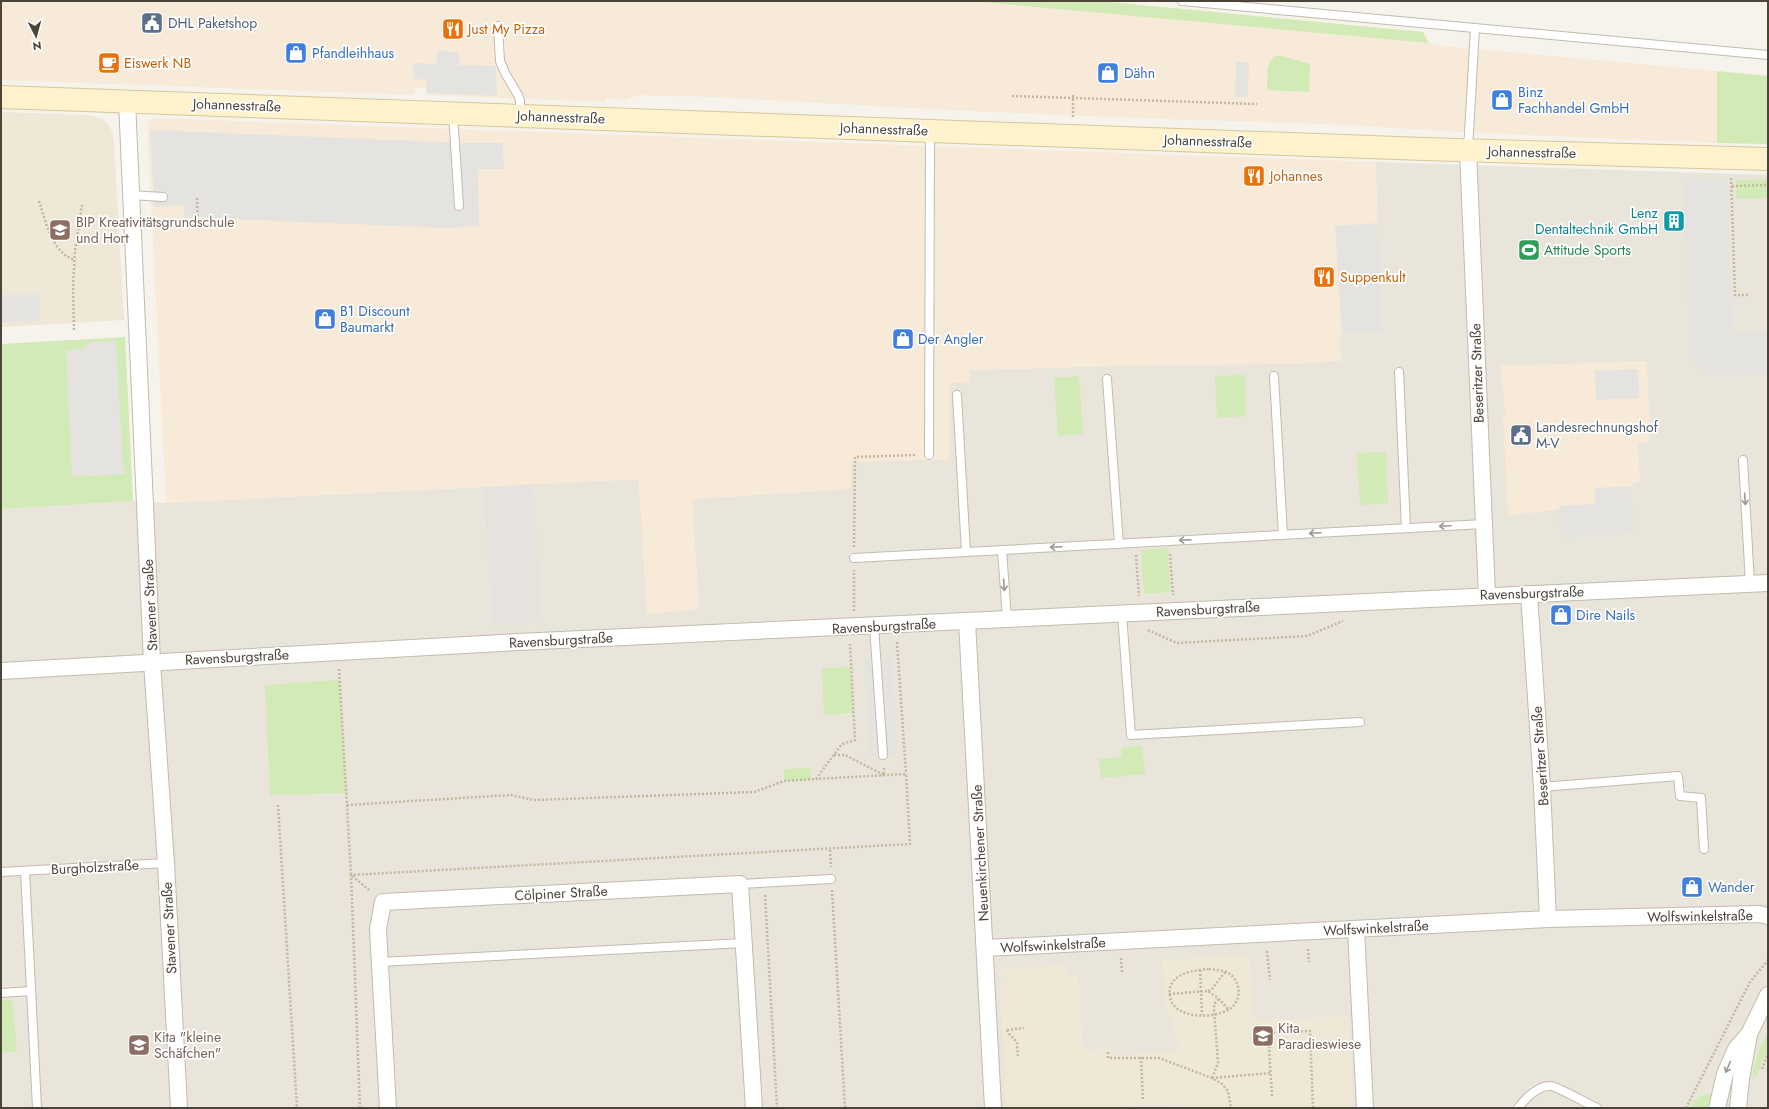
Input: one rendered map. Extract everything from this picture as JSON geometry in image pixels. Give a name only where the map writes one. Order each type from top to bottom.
[{"type":"main road","name":"Johannesstraße","points":[[1,97],[1468,150],[1768,159]]},
{"type":"street","name":"Stavener Straße","points":[[127,101],[152,662],[166,863],[179,1108]]},
{"type":"street","name":"Beseritzer Straße","points":[[1468,150],[1487,595]]},
{"type":"street","name":"Ravensburgstraße","points":[[1,671],[518,642],[967,622],[1487,595],[1768,583]]},
{"type":"street","name":"Beseritzer Straße","points":[[1529,594],[1542,787],[1548,919]]},
{"type":"street","name":"Neuenkirchener Straße","points":[[967,622],[993,1108]]},
{"type":"street","name":"Cölpiner Straße","points":[[382,902],[740,884]]},
{"type":"street","points":[[740,884],[754,1108]]},
{"type":"street","points":[[382,902],[378,929],[388,1108]]},
{"type":"street","name":"Wolfswinkelstraße","points":[[985,948],[1548,919],[1751,915],[1768,916]]},
{"type":"street","points":[[1356,930],[1366,1108]]},
{"type":"street","points":[[1717,1108],[1725,1074],[1736,1049],[1748,1034],[1768,995]]},
{"type":"street","points":[[1738,1108],[1748,1034]]},
{"type":"lane","points":[[1182,1],[1768,56]]},
{"type":"lane","points":[[498,26],[500,61],[518,95],[520,101],[520,116]]},
{"type":"lane","points":[[1468,150],[1475,28]]},
{"type":"lane","points":[[453,113],[459,206]]},
{"type":"lane","points":[[929,455],[930,131]]},
{"type":"lane","points":[[130,195],[163,197]]},
{"type":"lane","points":[[1399,372],[1406,528]]},
{"type":"lane","points":[[1274,376],[1283,535]]},
{"type":"lane","points":[[1107,379],[1119,544]]},
{"type":"lane","points":[[957,395],[966,552]]},
{"type":"lane","points":[[1743,460],[1750,584]]},
{"type":"lane","points":[[854,558],[1484,524]]},
{"type":"lane","points":[[1002,550],[1007,620]]},
{"type":"lane","points":[[1122,614],[1131,735],[1360,722]]},
{"type":"lane","points":[[874,626],[883,755]]},
{"type":"lane","points":[[1542,787],[1678,776],[1680,796],[1701,798],[1704,849]]},
{"type":"lane","name":"Burgholzstraße","points":[[1,872],[166,863]]},
{"type":"lane","points":[[25,871],[37,1108]]},
{"type":"lane","points":[[740,884],[831,879]]},
{"type":"lane","points":[[380,962],[744,943]]},
{"type":"lane","points":[[1,993],[31,991]]},
{"type":"lane","points":[[1518,1108],[1528,1095],[1541,1088],[1551,1086],[1597,1108]]},
{"type":"path","points":[[1012,96],[1257,104]]},
{"type":"path","points":[[1732,158],[1735,295],[1748,295]]},
{"type":"path","points":[[1732,186],[1768,185]]},
{"type":"path","points":[[197,198],[198,230]]},
{"type":"path","points":[[39,201],[48,229],[59,250],[67,257],[74,260]]},
{"type":"path","points":[[74,330],[74,260],[82,205]]},
{"type":"path","points":[[853,627],[855,457],[929,455]]},
{"type":"path","points":[[1169,541],[1174,611]]},
{"type":"path","points":[[1136,543],[1140,613]]},
{"type":"path","points":[[351,875],[830,850],[910,844],[898,642]]},
{"type":"path","points":[[816,779],[842,744],[855,740],[852,713],[850,643]]},
{"type":"path","points":[[339,667],[351,875],[360,1108]]},
{"type":"path","points":[[834,755],[845,755],[884,775]]},
{"type":"path","points":[[883,755],[884,775]]},
{"type":"path","points":[[347,805],[511,795],[534,800],[754,792],[784,781],[906,774]]},
{"type":"path","points":[[278,805],[297,1108]]},
{"type":"path","points":[[830,850],[845,1108]]},
{"type":"path","points":[[351,875],[382,902]]},
{"type":"path","points":[[764,883],[777,1108]]},
{"type":"path","points":[[1301,949],[1315,949]]},
{"type":"path","points":[[1308,949],[1309,962]]},
{"type":"path","points":[[1267,951],[1270,980]]},
{"type":"path","points":[[1259,952],[1274,951]]},
{"type":"path","points":[[1122,974],[1120,958],[1128,958]]},
{"type":"path","points":[[1686,1108],[1750,982],[1768,960]]},
{"type":"path","points":[[1200,970],[1202,1015]]},
{"type":"path","points":[[1200,970],[1225,972],[1235,979],[1239,991],[1238,999],[1229,1010],[1214,1014],[1202,1015],[1179,1011],[1174,1006],[1169,994],[1171,987],[1181,974],[1200,970]]},
{"type":"path","points":[[1169,994],[1208,991],[1212,989],[1225,972]]},
{"type":"path","points":[[1208,991],[1219,998],[1229,1010]]},
{"type":"path","points":[[1212,1078],[1218,1063],[1214,1004],[1219,998]]},
{"type":"path","points":[[1003,1030],[1024,1028]]},
{"type":"path","points":[[1007,1030],[1017,1042],[1018,1057]]},
{"type":"path","points":[[1272,1096],[1268,1033],[1310,1031],[1313,1108]]},
{"type":"path","points":[[1108,1052],[1108,1058],[1159,1058],[1212,1078],[1222,1084],[1228,1092],[1231,1108]]},
{"type":"path","points":[[1141,1057],[1143,1101]]},
{"type":"path","points":[[1212,1078],[1271,1073]]},
{"type":"shaded area","points":[[1,1],[1098,1],[1423,32],[1429,43],[1443,46],[1717,71],[1717,143],[1479,133],[1325,124],[1130,118],[948,110],[711,97],[637,95],[626,100],[606,98],[606,102],[427,95],[426,88],[414,87],[414,95],[1,80]]},
{"type":"shaded area","points":[[437,51],[459,52],[459,65],[496,66],[497,96],[427,93],[426,80],[414,79],[413,63],[437,64]]},
{"type":"shaded area","points":[[1236,62],[1249,62],[1248,97],[1235,97]]},
{"type":"shaded area","name":"BIP Kreativitätsgrundschule und Hort","points":[[1,112],[89,115],[103,119],[111,129],[114,141],[124,320],[1,327]]},
{"type":"shaded area","points":[[152,118],[1375,162],[1383,332],[1340,335],[1341,361],[1296,364],[1111,366],[970,370],[970,382],[950,383],[950,459],[851,462],[851,489],[692,499],[699,609],[647,614],[639,479],[166,503],[147,123]]},
{"type":"shaded area","points":[[150,130],[461,143],[503,143],[504,169],[478,169],[479,226],[446,228],[184,217],[184,205],[154,207]]},
{"type":"shaded area","points":[[1375,162],[1768,175],[1768,1108],[1,1108],[1,509],[133,501],[166,503],[482,487],[492,625],[543,623],[534,484],[639,479],[647,614],[699,609],[692,499],[851,489],[851,462],[950,459],[950,383],[970,370],[1111,366],[1340,335],[1383,332]]},
{"type":"shaded area","points":[[1684,182],[1728,182],[1732,332],[1768,331],[1768,374],[1708,375],[1690,361]]},
{"type":"shaded area","points":[[1378,223],[1383,332],[1342,335],[1335,226]]},
{"type":"shaded area","points":[[1,295],[41,295],[39,321],[1,323]]},
{"type":"shaded area","points":[[116,341],[123,467],[126,474],[72,477],[66,350],[81,349],[91,342]]},
{"type":"shaded area","points":[[1647,361],[1650,442],[1638,443],[1640,482],[1633,483],[1633,486],[1595,488],[1596,504],[1560,506],[1560,509],[1508,516],[1503,418],[1506,417],[1500,366]]},
{"type":"shaded area","points":[[1638,369],[1639,398],[1596,400],[1595,371]]},
{"type":"shaded area","points":[[534,484],[543,623],[492,626],[482,487]]},
{"type":"shaded area","points":[[1631,487],[1633,533],[1561,537],[1559,506],[1595,504],[1595,488]]},
{"type":"shaded area","points":[[892,655],[897,755],[870,756],[864,657]]},
{"type":"shaded area","name":"Kita Paradieswiese","points":[[1250,956],[1253,1020],[1349,1016],[1353,1108],[1180,1108],[1180,1104],[1079,1108],[1006,1108],[1000,984],[1007,983],[1006,977],[1000,978],[1001,970],[1067,965],[1068,976],[1078,976],[1083,1050],[1110,1049],[1111,1056],[1181,1052],[1164,997],[1162,960]]},
{"type":"green space","points":[[971,1],[1098,1],[1423,32],[1429,43]]},
{"type":"green space","points":[[1275,56],[1281,56],[1310,64],[1309,92],[1267,90],[1268,66]]},
{"type":"green space","points":[[1717,71],[1768,76],[1768,144],[1717,143]]},
{"type":"green space","points":[[1768,179],[1768,198],[1736,199],[1736,180]]},
{"type":"green space","points":[[125,337],[133,501],[1,509],[1,344]]},
{"type":"green space","points":[[1245,375],[1246,416],[1217,418],[1215,376]]},
{"type":"green space","points":[[1079,376],[1083,434],[1058,436],[1054,378]]},
{"type":"green space","points":[[1386,452],[1388,503],[1360,505],[1357,453]]},
{"type":"green space","points":[[1168,548],[1170,592],[1144,594],[1141,550]]},
{"type":"green space","points":[[850,667],[853,713],[824,715],[822,668]]},
{"type":"green space","points":[[340,680],[346,793],[270,795],[265,685]]},
{"type":"green space","points":[[1142,745],[1145,774],[1101,778],[1099,759],[1122,757],[1121,748]]},
{"type":"green space","points":[[810,768],[811,780],[784,781],[784,769]]},
{"type":"green space","points":[[12,1000],[17,1051],[1,1053],[1,1001]]},
{"type":"green space","points":[[1768,1031],[1768,1049],[1758,1073],[1755,1077],[1753,1077],[1754,1067]]},
{"type":"green space","points":[[1711,1094],[1714,1095],[1707,1108],[1690,1108],[1698,1097]]},
{"type":"place","name":"DHL Paketshop","points":[[152,23]]},
{"type":"place","name":"Just My Pizza","points":[[453,29]]},
{"type":"place","name":"Pfandleihhaus","points":[[296,53]]},
{"type":"place","name":"Eiswerk NB","points":[[109,63]]},
{"type":"place","name":"Dähn","points":[[1108,73]]},
{"type":"place","name":"Binz Fachhandel GmbH","points":[[1502,100]]},
{"type":"place","name":"Johannes","points":[[1254,176]]},
{"type":"place","name":"Lenz Dentaltechnik GmbH","points":[[1674,221]]},
{"type":"place","name":"BIP Kreativitätsgrundschule und Hort","points":[[60,230]]},
{"type":"place","name":"Attitude Sports","points":[[1529,250]]},
{"type":"place","name":"Suppenkult","points":[[1324,277]]},
{"type":"place","name":"B1 Discount Baumarkt","points":[[325,319]]},
{"type":"place","name":"Der Angler","points":[[903,339]]},
{"type":"place","name":"Landesrechnungshof M-V","points":[[1521,435]]},
{"type":"place","name":"Dire Nails","points":[[1561,615]]},
{"type":"place","name":"Wander","points":[[1692,887]]},
{"type":"place","name":"Kita Paradieswiese","points":[[1263,1036]]},
{"type":"place","name":"Kita \"kleine Schäfchen\"","points":[[139,1045]]}]
